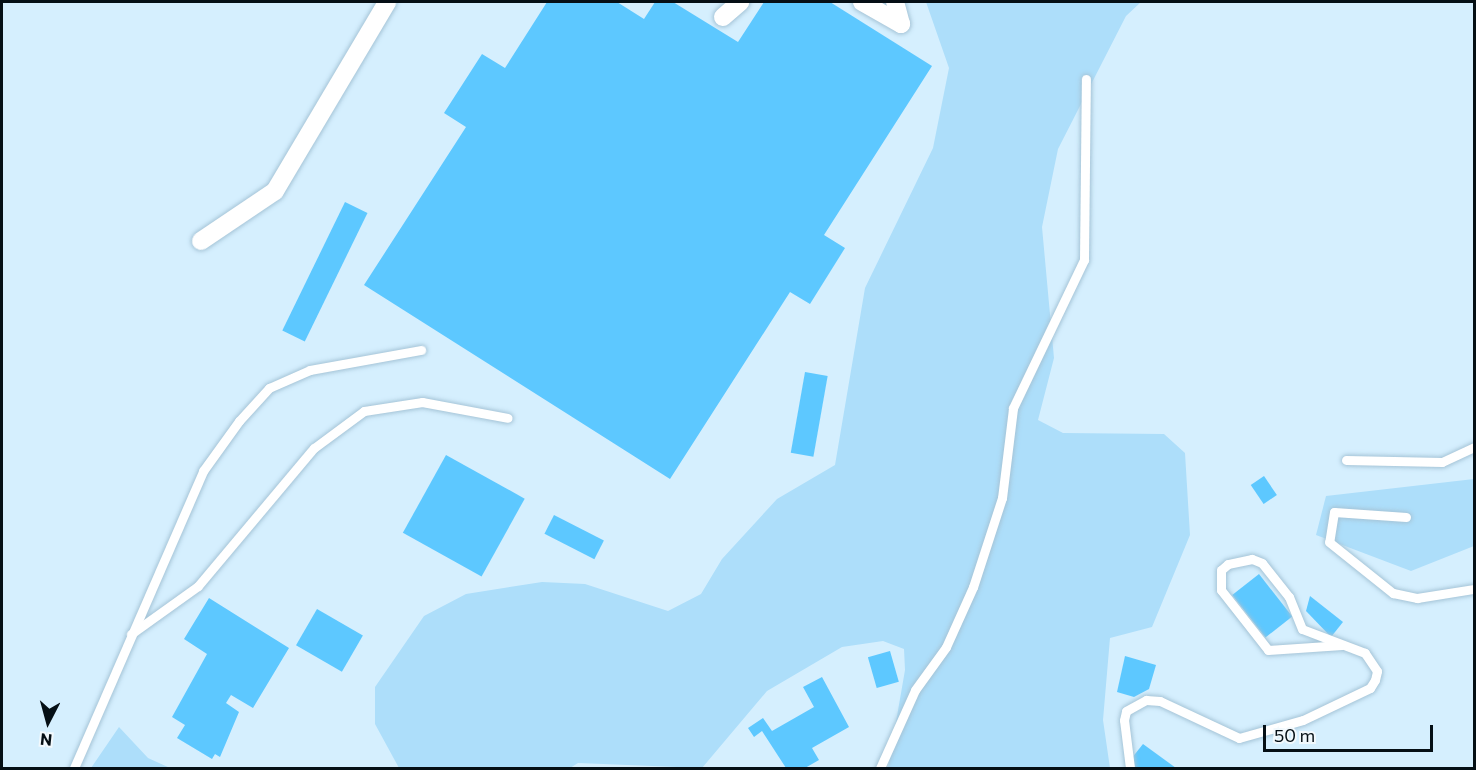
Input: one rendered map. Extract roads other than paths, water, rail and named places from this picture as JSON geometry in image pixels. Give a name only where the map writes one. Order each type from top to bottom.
[{"type":"street","points":[[201,241],[275,191],[387,2]]},
{"type":"street","points":[[723,17],[740,2]]},
{"type":"street","points":[[862,2],[901,24],[895,2]]},
{"type":"lane","points":[[880,768],[915,690],[946,647],[973,587],[1002,498],[1013,408],[1084,260],[1086,79]]},
{"type":"lane","points":[[74,768],[203,471],[269,388],[310,370],[421,350]]},
{"type":"lane","points":[[130,635],[198,586],[314,448],[364,411],[422,402],[508,418]]},
{"type":"lane","points":[[1346,460],[1442,462],[1474,447]]},
{"type":"lane","points":[[1406,517],[1334,512],[1329,542],[1393,593],[1417,598],[1474,590]]},
{"type":"lane","points":[[1130,768],[1124,720],[1137,704],[1160,701],[1227,735],[1267,732],[1370,688],[1377,671],[1373,662],[1342,645],[1302,629],[1289,597],[1262,563],[1240,560],[1221,570],[1221,590],[1268,650],[1342,645]]}]
